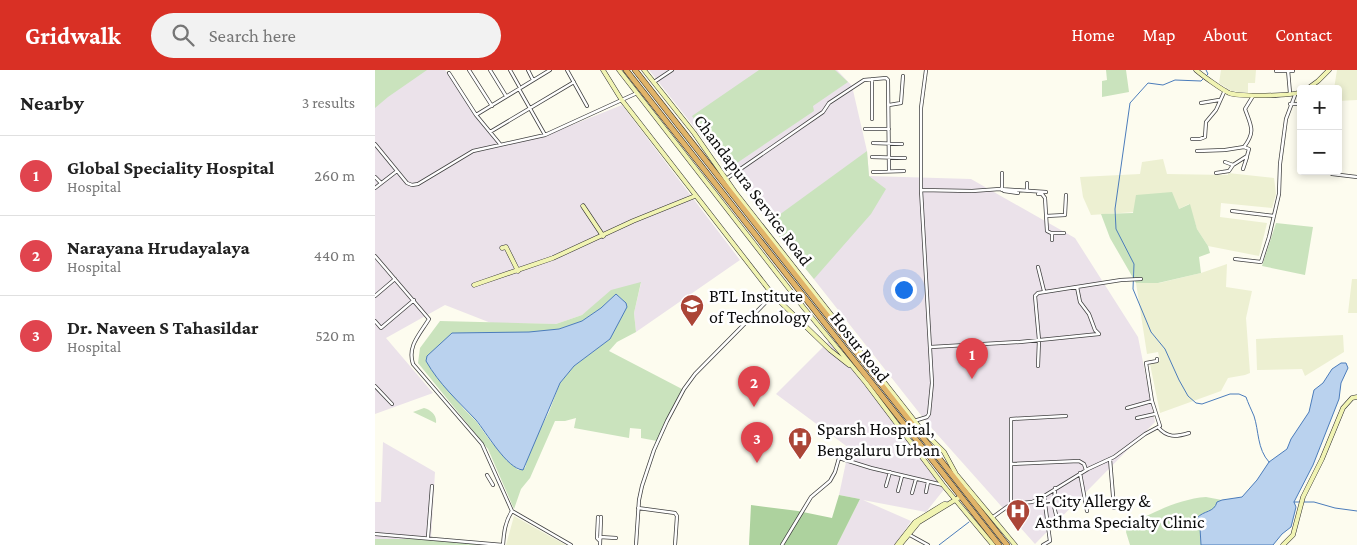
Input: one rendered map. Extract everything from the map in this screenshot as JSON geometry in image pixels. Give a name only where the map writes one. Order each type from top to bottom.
[{"type":"highway","name":"Hosur Road","points":[[627,70],[783,275],[957,498],[999,545]]},
{"type":"highway","name":"Hosur Road","points":[[635,70],[913,422],[1007,545]]},
{"type":"highway","points":[[672,118],[676,111]]},
{"type":"street","points":[[469,70],[492,106]]},
{"type":"street","points":[[490,70],[507,97]]},
{"type":"street","points":[[510,70],[545,135]]},
{"type":"street","points":[[528,70],[534,80]]},
{"type":"street","points":[[476,115],[550,70]]},
{"type":"street","points":[[567,70],[587,106]]},
{"type":"street","points":[[603,70],[621,99],[773,295],[830,350],[851,366]]},
{"type":"street","points":[[619,70],[783,275],[814,320],[943,485],[957,498],[993,545]]},
{"type":"street","name":"Chandapura Service Road","points":[[644,70],[913,422],[944,452],[956,474],[1015,545]]},
{"type":"street","points":[[654,82],[672,70]]},
{"type":"street","points":[[913,422],[927,417],[930,411],[932,383],[921,190],[921,108],[926,70]]},
{"type":"street","points":[[1196,70],[1225,90],[1235,94],[1297,94]]},
{"type":"street","points":[[1312,85],[1329,70]]},
{"type":"street","points":[[1276,71],[1293,72]]},
{"type":"street","points":[[1235,259],[1261,262],[1275,216],[1286,119],[1293,95],[1288,71]]},
{"type":"street","points":[[449,73],[476,115],[500,144]]},
{"type":"street","points":[[889,105],[901,103],[903,76]]},
{"type":"street","points":[[726,179],[823,112],[829,103],[864,80],[887,78],[889,172]]},
{"type":"street","points":[[871,118],[872,79]]},
{"type":"street","points":[[490,132],[574,82]]},
{"type":"street","points":[[1192,139],[1205,137],[1206,122],[1214,114],[1225,90]]},
{"type":"street","points":[[375,144],[407,183],[412,185],[418,184],[473,151],[545,135],[637,93]]},
{"type":"street","points":[[1244,147],[1252,135],[1251,125],[1245,109],[1253,98],[1253,94]]},
{"type":"street","points":[[1201,103],[1219,100]]},
{"type":"street","points":[[1291,104],[1297,104]]},
{"type":"street","points":[[865,129],[889,129]]},
{"type":"street","points":[[873,143],[902,144]]},
{"type":"street","points":[[1197,151],[1244,147],[1249,149],[1243,169]]},
{"type":"street","points":[[1216,173],[1229,172],[1233,165],[1247,156]]},
{"type":"street","points":[[872,157],[905,158]]},
{"type":"street","points":[[1225,162],[1233,165]]},
{"type":"street","points":[[375,188],[397,171]]},
{"type":"street","points":[[873,172],[905,172]]},
{"type":"street","points":[[1002,172],[1002,190]]},
{"type":"street","points":[[1342,175],[1357,176]]},
{"type":"street","points":[[375,177],[381,183]]},
{"type":"street","points":[[1027,183],[1027,191]]},
{"type":"street","points":[[921,190],[1046,192]]},
{"type":"street","points":[[1002,190],[1005,192],[1042,194],[1045,198],[1047,231],[1064,233]]},
{"type":"street","points":[[1046,216],[1065,216],[1066,194]]},
{"type":"street","points":[[474,285],[553,258],[633,221],[695,196]]},
{"type":"street","points":[[583,206],[603,236]]},
{"type":"street","points":[[1232,212],[1275,216]]},
{"type":"street","points":[[1052,233],[1052,240]]},
{"type":"street","points":[[501,248],[506,247],[518,271]]},
{"type":"street","points":[[375,256],[429,319],[413,345],[410,354],[413,364],[482,444],[512,511],[571,545]]},
{"type":"street","points":[[1038,267],[1043,291]]},
{"type":"street","points":[[375,296],[395,279]]},
{"type":"street","points":[[1038,366],[1039,340],[1035,296],[1043,291],[1141,279]]},
{"type":"street","points":[[931,347],[1099,334],[1095,330],[1089,314],[1080,302],[1077,286]]},
{"type":"street","points":[[636,545],[638,508],[642,486],[654,450],[684,389],[695,374],[773,295]]},
{"type":"street","points":[[375,321],[381,328],[414,300]]},
{"type":"street","points":[[1157,359],[1157,361],[1146,363],[1152,402],[1160,426],[1158,427],[1166,436],[1180,436],[1189,433]]},
{"type":"street","points":[[375,386],[392,404]]},
{"type":"street","points":[[1283,545],[1293,535],[1302,502],[1343,408],[1352,398],[1357,397]]},
{"type":"street","points":[[1127,408],[1152,402]]},
{"type":"street","points":[[1137,418],[1155,414]]},
{"type":"street","points":[[1011,504],[1011,419],[1066,416]]},
{"type":"street","points":[[992,518],[1011,504],[1032,502],[1044,496],[1086,470],[1110,459],[1158,427]]},
{"type":"street","points":[[782,545],[811,497],[830,481],[839,458],[943,485]]},
{"type":"street","points":[[1110,459],[1114,508]]},
{"type":"street","points":[[1011,464],[1079,461],[1084,464],[1086,470]]},
{"type":"street","points":[[886,486],[889,472]]},
{"type":"street","points":[[1081,473],[1087,511]]},
{"type":"street","points":[[487,475],[493,485]]},
{"type":"street","points":[[898,491],[903,476]]},
{"type":"street","points":[[912,493],[916,479]]},
{"type":"street","points":[[926,492],[929,482]]},
{"type":"street","points":[[428,538],[432,486]]},
{"type":"street","points":[[1055,488],[1054,506],[1057,519]]},
{"type":"street","points":[[1043,545],[1050,541],[1044,496]]},
{"type":"street","points":[[899,545],[907,533],[919,522],[957,498]]},
{"type":"street","points":[[638,508],[675,513],[677,516],[675,545]]},
{"type":"street","points":[[375,534],[503,545],[504,528],[507,518],[512,511]]},
{"type":"street","points":[[600,517],[597,538],[600,539],[600,545]]},
{"type":"street","points":[[907,533],[928,545]]},
{"type":"street","points":[[600,539],[616,538]]},
{"type":"shaded area","points":[[375,70],[445,70],[502,146],[542,137],[622,105],[740,260],[636,332],[634,313],[641,283],[597,303],[582,315],[556,324],[491,323],[445,305],[386,338],[433,393],[375,414]]},
{"type":"shaded area","points":[[649,70],[837,70],[852,86],[867,151],[869,176],[971,179],[1075,238],[1138,337],[1155,422],[1035,544],[928,424]]},
{"type":"shaded area","points":[[829,341],[946,487],[926,512],[863,500],[911,521],[895,545],[837,545],[860,499],[839,495],[849,448],[776,394]]},
{"type":"shaded area","points":[[383,442],[435,472],[431,539],[375,539],[375,502],[381,502]]},
{"type":"green space","points":[[375,70],[427,70],[375,108]]},
{"type":"green space","points":[[759,70],[835,70],[848,82],[813,106],[814,111],[731,167],[692,116]]},
{"type":"green space","points":[[1106,70],[1126,70],[1129,92],[1102,97],[1102,81],[1107,80]]},
{"type":"green space","points":[[1221,70],[1256,70],[1255,83],[1248,83],[1248,93],[1231,91],[1219,83]]},
{"type":"green space","points":[[1337,70],[1357,70],[1357,100],[1342,101],[1342,85],[1335,85]]},
{"type":"green space","points":[[867,151],[869,176],[886,189],[871,214],[814,279],[768,223]]},
{"type":"green space","points":[[1163,159],[1167,174],[1228,175],[1228,173],[1274,178],[1276,194],[1272,208],[1221,203],[1220,217],[1267,223],[1259,256],[1208,246],[1197,229],[1189,204],[1179,209],[1091,215],[1083,197],[1080,177],[1140,174],[1142,162]]},
{"type":"green space","points":[[1172,192],[1179,209],[1190,204],[1197,229],[1208,246],[1210,253],[1199,257],[1201,273],[1158,283],[1136,283],[1110,238],[1101,214],[1133,213],[1136,195]]},
{"type":"green space","points":[[1276,223],[1313,227],[1305,275],[1262,266]]},
{"type":"green space","points":[[1227,264],[1226,287],[1252,291],[1246,318],[1250,373],[1228,378],[1221,391],[1160,413],[1150,364],[1160,361],[1158,352],[1147,354],[1136,283],[1159,283],[1201,273]]},
{"type":"green space","points":[[1352,279],[1357,279],[1357,313],[1348,313]]},
{"type":"green space","points":[[641,282],[634,313],[636,332],[617,342],[609,351],[682,389],[657,441],[641,438],[641,429],[630,428],[629,438],[574,428],[576,418],[555,421],[530,478],[521,489],[514,509],[488,449],[418,363],[420,348],[440,321],[556,324],[582,315],[611,290]],"holes":[[[616,294],[623,300],[610,339],[574,366],[560,383],[549,412],[530,449],[525,468],[518,470],[491,442],[476,421],[430,368],[521,332],[542,332],[559,329],[582,321],[601,308]]]},
{"type":"green space","points":[[1343,335],[1344,352],[1305,376],[1302,369],[1257,370],[1256,339]]},
{"type":"green space","points":[[424,408],[433,413],[436,423],[413,412]]},
{"type":"green space","points":[[839,495],[860,499],[837,545],[749,545],[751,505],[798,511],[832,518]]},
{"type":"green space","points":[[1206,497],[1222,500],[1216,508],[1206,512],[1200,528],[1201,545],[1130,545],[1126,532],[1128,525],[1156,511],[1196,498]]},
{"type":"green space","points":[[514,516],[544,533],[566,545],[506,545]]},
{"type":"green space","points":[[375,539],[431,539],[483,545],[375,545]]},
{"type":"water","points":[[616,294],[626,303],[627,307],[610,339],[574,366],[560,383],[523,470],[517,468],[504,457],[476,420],[443,385],[426,361],[427,356],[452,333],[529,332],[559,329],[582,321],[601,308]]},
{"type":"water","points":[[1341,363],[1346,363],[1348,368],[1341,383],[1339,399],[1313,465],[1294,502],[1296,507],[1291,527],[1273,545],[1201,545],[1200,528],[1197,518],[1214,508],[1217,502],[1242,497],[1269,462],[1287,449],[1291,439],[1309,412],[1314,390],[1323,383],[1332,369]]},
{"type":"waterway","points":[[1206,70],[1208,74],[1206,76]]},
{"type":"waterway","points":[[1203,79],[1201,81],[1175,80],[1163,85],[1148,83],[1130,103],[1115,209],[1116,229],[1134,264],[1133,289],[1151,332],[1165,349],[1188,396],[1196,403],[1202,404],[1230,394],[1239,394],[1246,397],[1256,422],[1262,451],[1269,462]]},
{"type":"waterway","points":[[1294,502],[1314,502],[1335,508],[1357,511]]},
{"type":"waterway","points":[[939,545],[969,522]]},
{"type":"place","name":"BTL Institute of Technology","points":[[692,327]]},
{"type":"place","name":"Global Speciality Hospital","points":[[972,379]]},
{"type":"place","name":"Narayana Hrudayalaya","points":[[754,407]]},
{"type":"place","name":"Sparsh Hospital, Bengaluru Urban","points":[[800,460]]},
{"type":"place","name":"Dr. Naveen S Tahasildar","points":[[757,463]]},
{"type":"place","name":"E-City Allergy & Asthma Specialty Clinic","points":[[1018,532]]}]
